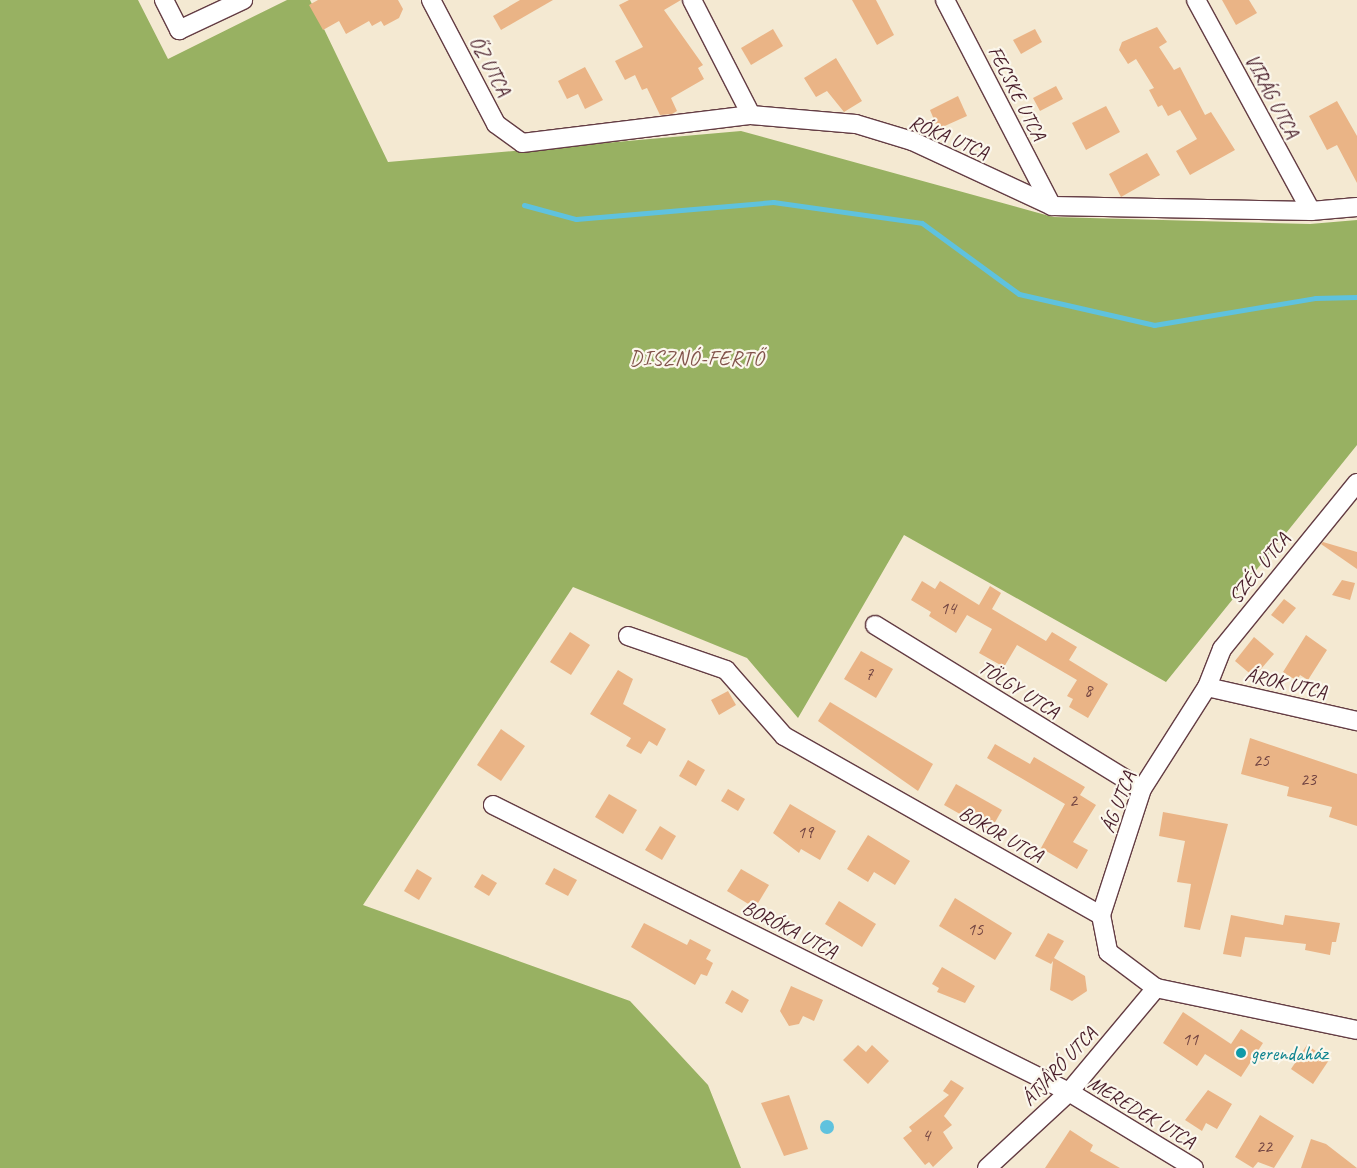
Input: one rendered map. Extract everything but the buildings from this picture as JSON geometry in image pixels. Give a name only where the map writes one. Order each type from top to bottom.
[{"type":"street","points":[[164,0],[179,30],[243,0]]},
{"type":"street","name":"ŐZ UTCA","points":[[431,0],[496,124],[522,142]]},
{"type":"street","points":[[692,0],[751,115]]},
{"type":"street","name":"FECSKE UTCA","points":[[945,0],[1052,206]]},
{"type":"street","name":"VIRÁG UTCA","points":[[1196,0],[1311,211]]},
{"type":"street","name":"RÓKA UTCA","points":[[522,142],[751,115],[865,127],[912,141],[1052,206],[1311,211],[1357,207]]},
{"type":"street","name":"SZÉL UTCA","points":[[1207,687],[1222,649],[1357,483]]},
{"type":"street","name":"TÖLGY UTCA","points":[[875,625],[1142,789]]},
{"type":"street","name":"BOKOR UTCA","points":[[628,636],[726,670],[784,736],[1101,915]]},
{"type":"street","name":"ÁROK UTCA","points":[[1207,687],[1357,721]]},
{"type":"street","name":"ÁG UTCA","points":[[1101,915],[1142,789],[1207,687]]},
{"type":"street","name":"BORÓKA UTCA","points":[[493,805],[1069,1092]]},
{"type":"street","points":[[1101,915],[1108,952],[1156,988],[1357,1030]]},
{"type":"street","name":"ÁTJÁRÓ UTCA","points":[[987,1168],[1069,1092],[1156,988]]},
{"type":"street","name":"MEREDEK UTCA","points":[[1069,1092],[1194,1168]]},
{"type":"green space","points":[[0,0],[138,0],[168,59],[287,0],[310,0],[388,162],[741,131],[1053,217],[1310,224],[1357,220],[1357,445],[1166,682],[904,535],[798,718],[747,658],[573,587],[363,905],[630,1001],[708,1085],[741,1168],[0,1168]]},
{"type":"water","points":[[824,1120],[830,1120],[834,1127],[830,1134],[824,1134],[820,1130],[820,1124]]},
{"type":"waterway","points":[[524,205],[576,219],[773,202],[922,223],[1019,294],[1154,325],[1315,298],[1357,297]]},
{"type":"place","name":"gerendaház","points":[[1241,1053]]},
{"type":"district","name":"DISZNÓ-FERTŐ","points":[[697,358]]}]
